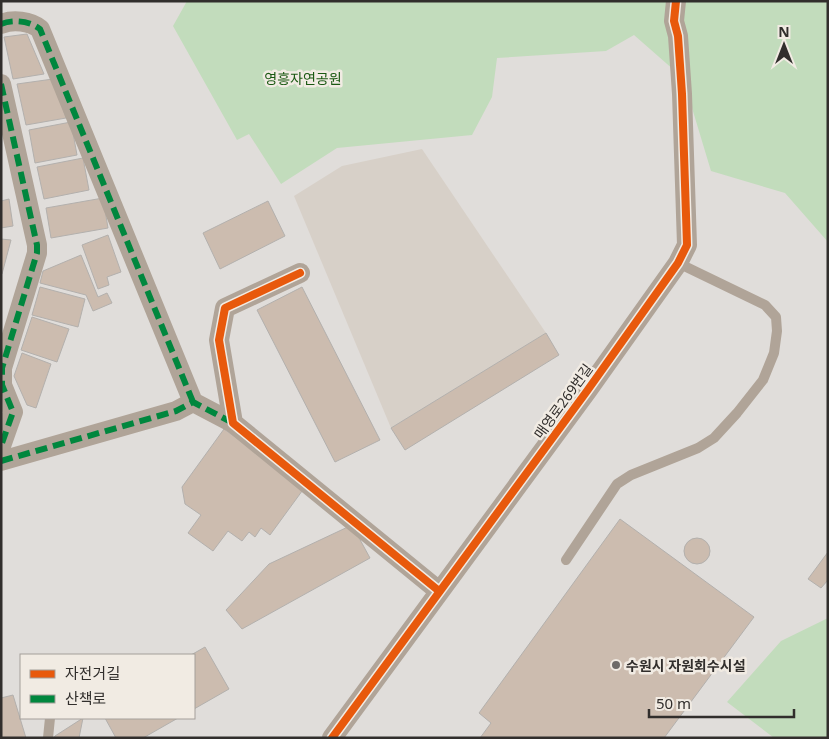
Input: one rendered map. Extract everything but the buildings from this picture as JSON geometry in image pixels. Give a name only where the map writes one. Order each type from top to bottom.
[{"type":"street","points":[[676,1],[674,21],[678,36]]},
{"type":"street","points":[[678,36],[683,22],[685,1]]},
{"type":"street","points":[[1,24],[6,22],[34,24],[40,29],[193,402],[233,423],[439,590]]},
{"type":"street","name":"매영로269번길","points":[[332,738],[587,390],[678,263],[687,245],[688,231],[678,36]]},
{"type":"street","points":[[1,84],[37,245],[37,253],[2,368],[2,385],[13,412],[2,454],[176,411],[193,402]]},
{"type":"street","points":[[233,423],[219,340],[225,308],[300,273]]},
{"type":"lane","points":[[566,560],[617,484],[631,475],[698,448],[714,438],[763,380],[774,353],[777,331],[776,317],[765,305],[678,263]]},
{"type":"lane","points":[[48,738],[50,719]]},
{"type":"shaded area","points":[[422,149],[546,333],[391,428],[294,196],[342,166]]},
{"type":"green space","name":"영흥자연공원","points":[[187,1],[828,1],[828,242],[785,193],[711,171],[683,78],[634,35],[606,51],[497,58],[492,97],[472,135],[337,148],[281,184],[249,134],[237,140],[173,26]]},
{"type":"green space","points":[[828,618],[828,738],[774,738],[727,702],[781,641]]},
{"type":"marked path","points":[[1,24],[21,22],[31,24],[40,29],[193,402]]},
{"type":"marked path","points":[[1,84],[37,245],[37,253],[2,368],[2,385],[13,412],[1,446]]},
{"type":"marked path","points":[[1,461],[176,411],[193,402],[233,423]]},
{"type":"cycle path","points":[[332,738],[587,391],[678,263],[687,245],[682,94],[678,36],[674,21],[676,1]]},
{"type":"cycle path","points":[[300,273],[225,308],[219,340],[233,423],[439,591]]},
{"type":"place","name":"수원시 자원회수시설","points":[[616,665]]}]
